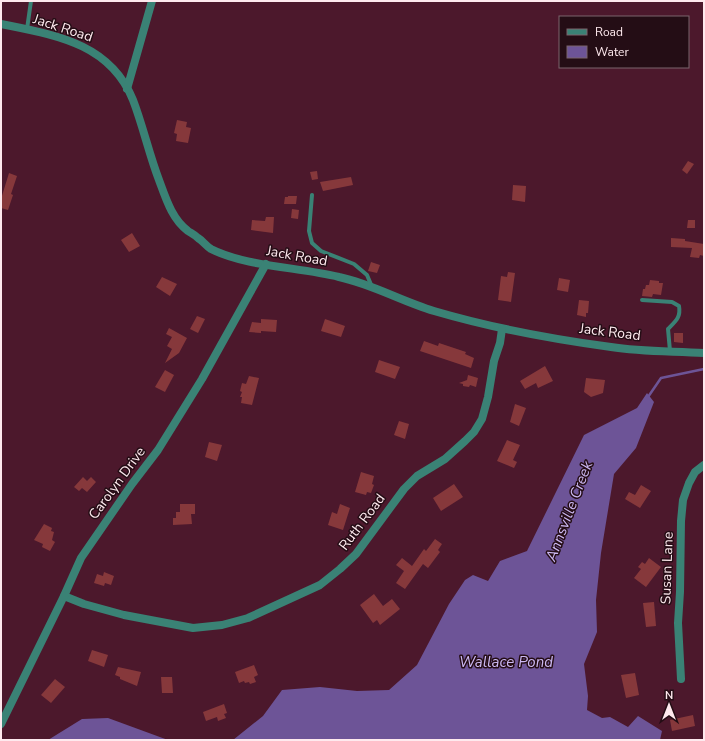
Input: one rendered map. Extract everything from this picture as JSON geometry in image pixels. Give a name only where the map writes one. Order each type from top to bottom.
[{"type":"street","points":[[127,88],[152,1]]},
{"type":"street","name":"Jack Road","points":[[1,24],[55,36],[80,45],[94,52],[111,66],[123,80],[127,88],[142,124],[154,169],[166,200],[176,220],[186,230],[198,237],[209,248],[234,258],[339,277],[432,310],[502,329],[613,348],[704,352]]},
{"type":"street","name":"Carolyn Drive","points":[[1,724],[81,558],[132,484],[158,450],[202,379],[266,264]]},
{"type":"street","name":"Ruth Road","points":[[64,596],[84,604],[124,615],[193,628],[222,625],[248,618],[320,584],[340,569],[356,554],[404,489],[417,476],[445,459],[474,432],[482,419],[488,397],[494,361],[500,343],[502,329]]},
{"type":"street","name":"Susan Lane","points":[[681,679],[678,623],[683,500],[695,472],[704,465]]},
{"type":"lane","points":[[27,30],[31,1]]},
{"type":"lane","points":[[312,196],[309,231],[312,243],[321,252],[354,264],[367,275],[372,288]]},
{"type":"lane","points":[[642,300],[672,302],[679,306],[680,313],[677,320],[668,329],[670,351]]},
{"type":"water","name":"Wallace Pond","points":[[647,393],[654,402],[636,448],[614,474],[601,553],[596,600],[597,632],[584,664],[588,696],[587,710],[602,718],[610,717],[628,727],[638,716],[662,731],[660,740],[233,740],[263,716],[282,690],[320,687],[357,691],[389,690],[417,665],[449,604],[465,580],[473,575],[488,581],[500,561],[527,551],[584,435],[637,408]]},
{"type":"water","points":[[108,718],[168,740],[48,740],[82,719]]},
{"type":"building","points":[[177,120],[187,122],[186,127],[191,128],[188,143],[176,141],[177,134],[174,133]]},
{"type":"building","points":[[688,161],[694,164],[687,174],[682,170]]},
{"type":"building","points":[[317,171],[318,179],[312,180],[310,172]]},
{"type":"building","points":[[9,173],[17,176],[8,210],[1,208],[1,199]]},
{"type":"building","points":[[351,177],[353,185],[323,191],[320,182]]},
{"type":"building","points":[[513,185],[526,186],[525,202],[512,200]]},
{"type":"building","points":[[297,196],[296,204],[284,204],[285,197]]},
{"type":"building","points":[[292,209],[299,210],[298,219],[291,218]]},
{"type":"building","points":[[266,217],[274,217],[273,233],[251,230],[252,220],[265,221]]},
{"type":"building","points":[[688,220],[695,220],[695,228],[687,228]]},
{"type":"building","points":[[132,233],[140,246],[129,252],[121,240]]},
{"type":"building","points":[[671,238],[685,239],[685,241],[704,244],[704,256],[700,255],[699,258],[690,257],[692,248],[671,247]]},
{"type":"building","points":[[371,262],[380,265],[377,273],[368,271]]},
{"type":"building","points":[[508,272],[515,273],[511,302],[498,300],[501,276],[507,277]]},
{"type":"building","points":[[162,277],[177,284],[170,296],[156,287]]},
{"type":"building","points":[[559,278],[570,280],[568,292],[557,290]]},
{"type":"building","points":[[650,280],[663,283],[661,295],[653,294],[652,297],[642,296],[643,289],[645,289],[646,285],[649,285]]},
{"type":"building","points":[[579,300],[589,301],[588,313],[586,313],[586,317],[577,315]]},
{"type":"building","points":[[197,316],[205,319],[198,333],[190,329]]},
{"type":"building","points":[[261,319],[277,320],[276,332],[249,332],[252,322],[261,323]]},
{"type":"building","points":[[325,319],[345,326],[341,337],[321,331]]},
{"type":"building","points":[[169,328],[187,338],[179,353],[165,363],[172,349],[167,346],[172,337],[166,334]]},
{"type":"building","points":[[674,333],[683,333],[683,343],[674,342]]},
{"type":"building","points":[[424,341],[438,346],[439,343],[466,352],[465,354],[474,358],[471,368],[420,351]]},
{"type":"building","points":[[379,360],[400,367],[395,379],[375,372]]},
{"type":"building","points":[[545,366],[553,381],[538,388],[536,383],[525,389],[520,381]]},
{"type":"building","points":[[165,370],[174,375],[165,392],[155,387]]},
{"type":"building","points":[[468,375],[478,378],[476,387],[470,385],[469,387],[463,386],[463,384],[459,383],[467,380]]},
{"type":"building","points":[[249,376],[259,378],[252,405],[241,403],[242,397],[240,397],[242,392],[240,391],[242,383],[246,384]]},
{"type":"building","points":[[586,378],[605,380],[603,393],[591,397],[584,392]]},
{"type":"building","points":[[515,404],[526,408],[519,426],[510,422]]},
{"type":"building","points":[[399,421],[409,424],[405,439],[394,435]]},
{"type":"building","points":[[507,440],[520,445],[513,460],[517,462],[514,468],[497,461]]},
{"type":"building","points":[[209,442],[222,445],[217,461],[205,457]]},
{"type":"building","points":[[361,472],[374,476],[372,484],[374,485],[371,493],[367,492],[366,495],[355,492]]},
{"type":"building","points":[[83,477],[87,481],[91,477],[96,482],[87,492],[82,488],[79,491],[74,487]]},
{"type":"building","points":[[454,484],[463,497],[441,511],[433,498]]},
{"type":"building","points":[[641,485],[651,491],[640,508],[625,499],[629,492],[635,495]]},
{"type":"building","points":[[180,504],[195,504],[195,514],[191,514],[192,524],[173,525],[173,518],[176,518],[176,512],[180,512]]},
{"type":"building","points":[[340,504],[350,508],[343,530],[328,525],[332,512],[337,514]]},
{"type":"building","points":[[44,524],[52,528],[51,531],[54,532],[52,540],[55,542],[50,551],[42,547],[43,544],[34,540]]},
{"type":"building","points":[[435,539],[442,544],[438,550],[440,552],[428,568],[423,564],[405,589],[396,583],[404,571],[396,565],[402,558],[412,566],[424,549],[426,551]]},
{"type":"building","points":[[649,558],[661,567],[646,587],[634,578],[641,569],[638,567],[642,562],[645,564]]},
{"type":"building","points":[[104,572],[114,576],[111,585],[105,583],[104,586],[94,583],[97,574],[103,576]]},
{"type":"building","points":[[374,594],[383,606],[392,599],[400,609],[380,625],[377,620],[373,623],[360,605]]},
{"type":"building","points":[[654,602],[656,626],[646,627],[643,603]]},
{"type":"building","points":[[92,650],[108,655],[104,667],[88,661]]},
{"type":"building","points":[[254,665],[258,675],[254,677],[256,682],[250,684],[249,682],[245,683],[244,681],[239,683],[235,672]]},
{"type":"building","points":[[118,667],[141,672],[137,686],[120,679],[120,677],[115,675]]},
{"type":"building","points":[[635,673],[639,695],[626,698],[621,675]]},
{"type":"building","points":[[161,677],[172,677],[173,693],[162,693]]},
{"type":"building","points":[[55,679],[65,687],[51,703],[41,695]]},
{"type":"building","points":[[224,704],[227,713],[224,714],[226,718],[218,721],[217,717],[206,721],[203,712]]},
{"type":"building","points":[[693,715],[695,726],[672,731],[670,720]]},
{"type":"waterway","name":"Annsville Creek","points":[[648,397],[661,378],[704,369]]}]
